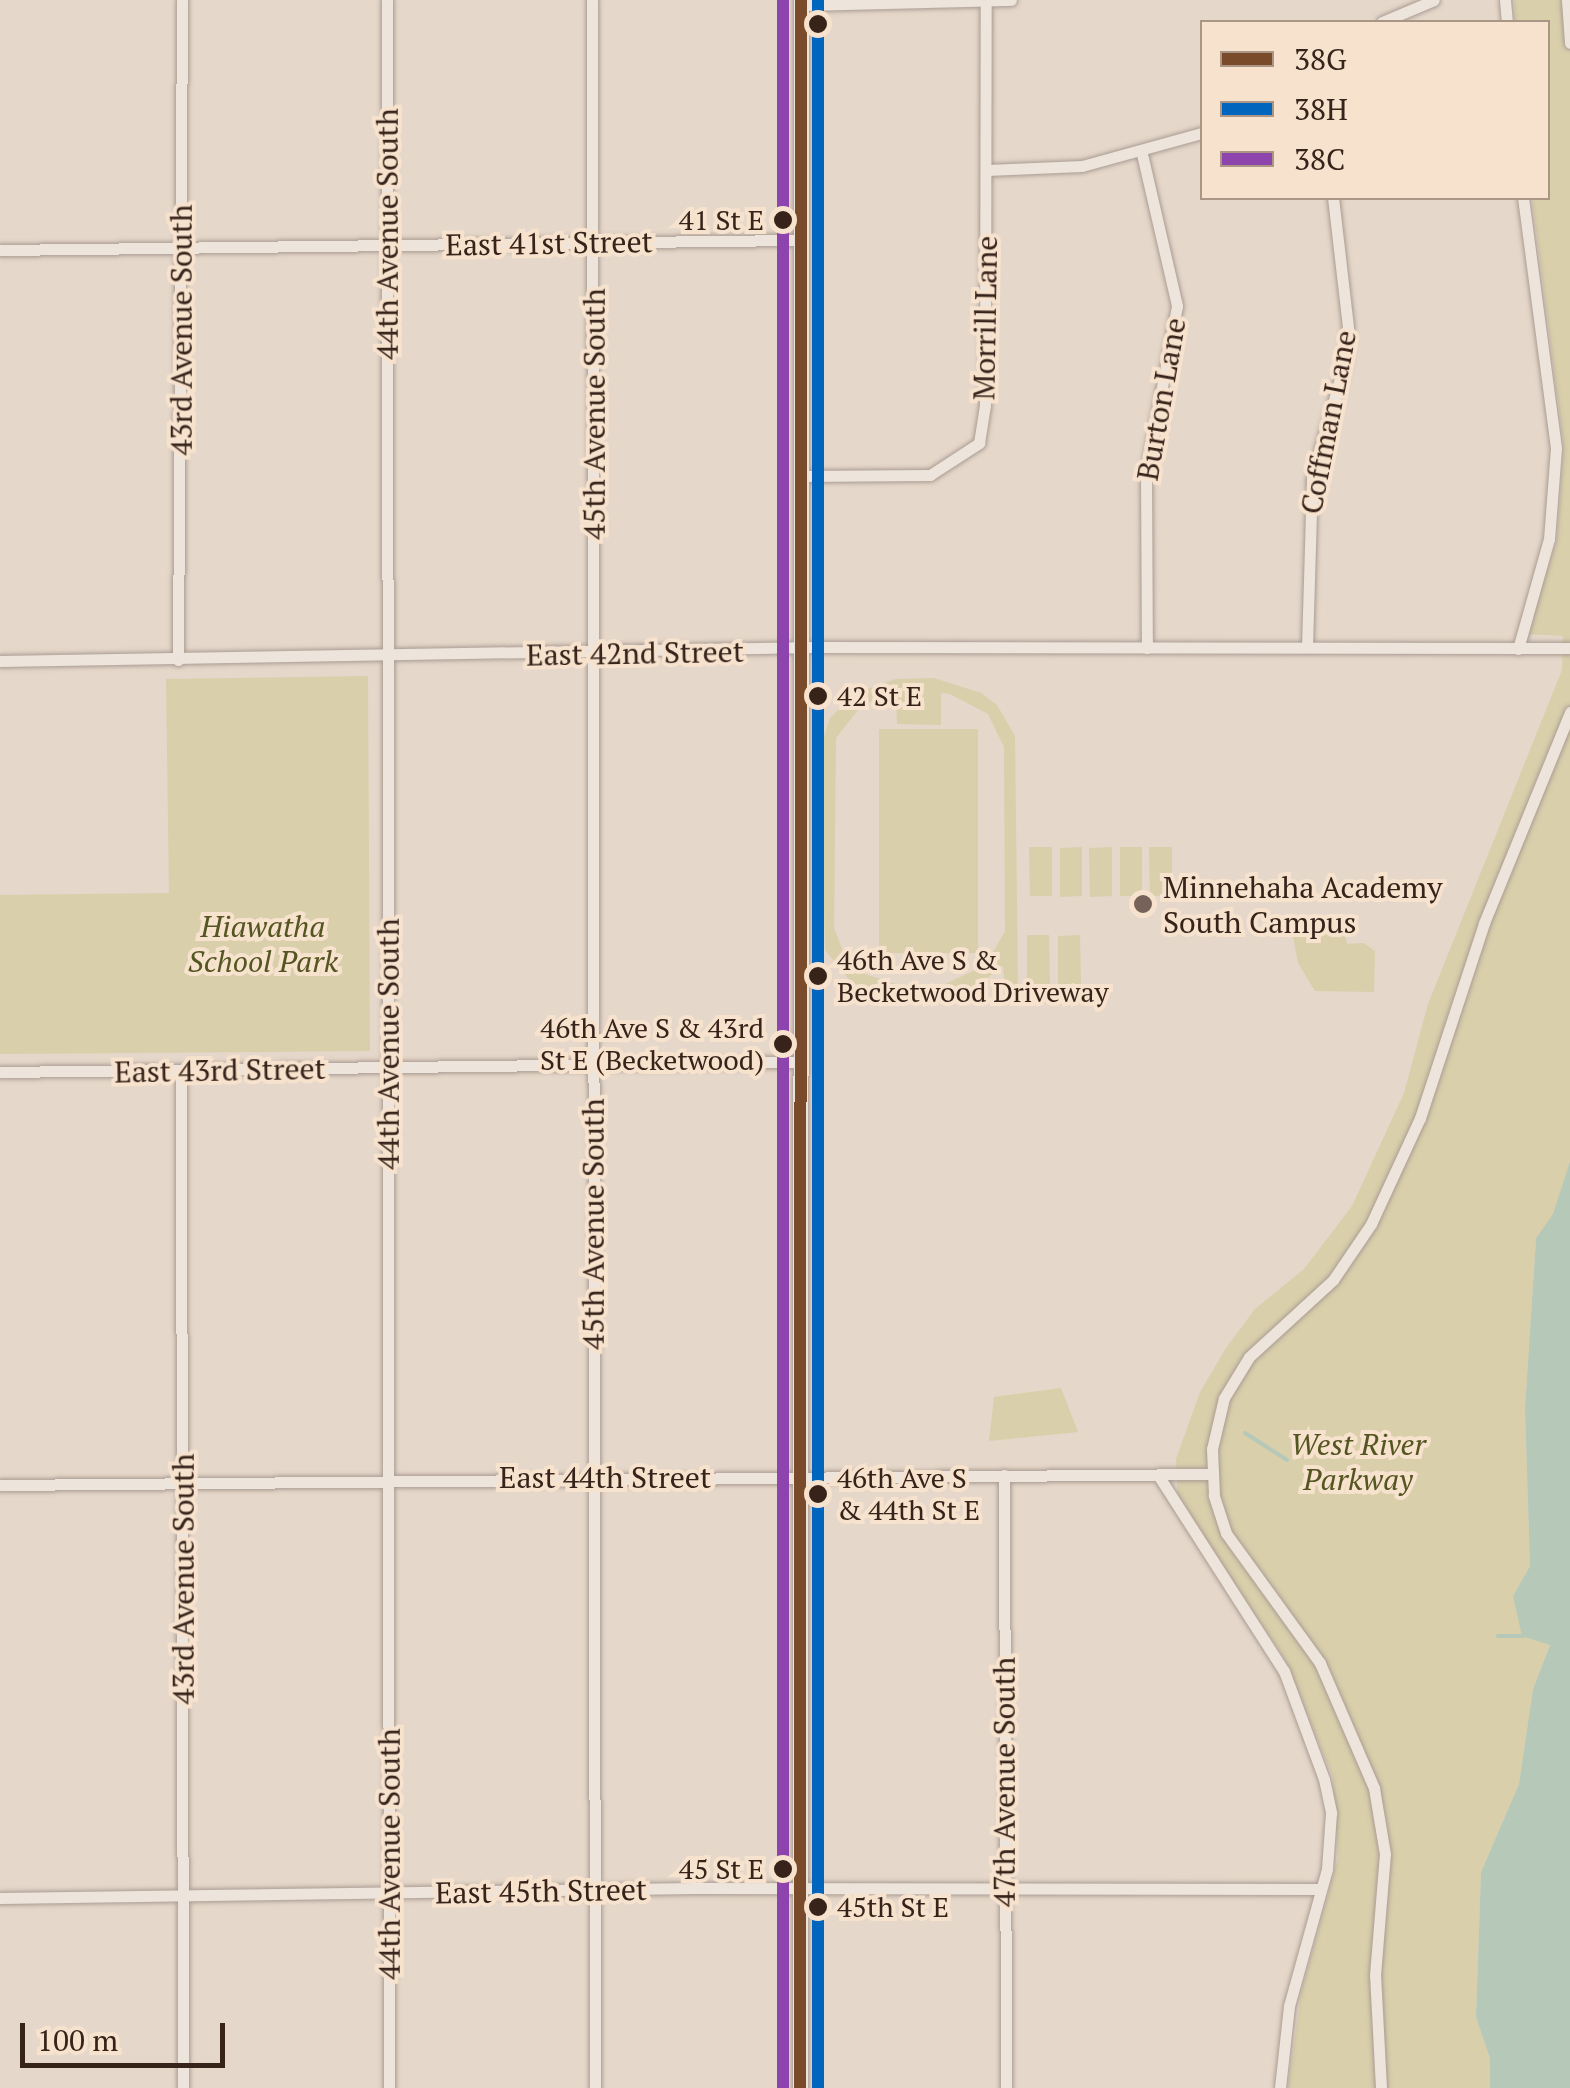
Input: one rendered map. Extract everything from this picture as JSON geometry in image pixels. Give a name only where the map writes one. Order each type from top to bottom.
[{"type":"street","name":"43rd Avenue South","points":[[178,660],[182,0]]},
{"type":"street","name":"44th Avenue South","points":[[387,0],[389,2088]]},
{"type":"street","name":"45th Avenue South","points":[[592,0],[594,2088]]},
{"type":"street","points":[[800,2088],[801,3],[986,5],[1011,0]]},
{"type":"street","points":[[1387,20],[1434,0]]},
{"type":"street","points":[[1567,0],[1570,44]]},
{"type":"street","name":"Morrill Lane","points":[[801,476],[930,475],[979,443],[987,170],[986,5]]},
{"type":"street","points":[[987,170],[1034,172],[1142,154],[1200,134]]},
{"type":"street","name":"Burton Lane","points":[[1142,154],[1177,306],[1146,472],[1147,648]]},
{"type":"street","name":"Coffman Lane","points":[[1307,647],[1312,478],[1348,327],[1333,200]]},
{"type":"street","points":[[1518,649],[1548,538],[1556,448],[1523,200]]},
{"type":"street","name":"East 41st Street","points":[[0,250],[798,240]]},
{"type":"street","name":"East 42nd Street","points":[[0,661],[798,648],[1570,648]]},
{"type":"street","points":[[1381,2088],[1376,1975],[1385,1864],[1374,1788],[1320,1663],[1226,1533],[1210,1474],[1216,1424],[1236,1376],[1332,1280],[1371,1224],[1420,1118],[1484,923],[1570,712]]},
{"type":"street","name":"East 43rd Street","points":[[0,1072],[800,1062]]},
{"type":"street","name":"43rd Avenue South","points":[[181,1070],[183,2088]]},
{"type":"street","name":"East 44th Street","points":[[0,1485],[800,1474],[1210,1474]]},
{"type":"street","name":"47th Avenue South","points":[[1004,1475],[1006,2088]]},
{"type":"street","points":[[1158,1475],[1299,1703],[1331,1813],[1322,1890],[1288,2006],[1280,2088]]},
{"type":"street","name":"East 45th Street","points":[[0,1898],[595,1890],[1322,1890]]},
{"type":"green space","name":"West River Parkway","points":[[1514,0],[1570,0],[1570,1161],[1553,1214],[1536,1238],[1525,1409],[1530,1566],[1513,1596],[1550,1644],[1533,1689],[1519,1784],[1481,1872],[1476,2017],[1490,2060],[1490,2088],[1288,2088],[1301,1993],[1338,1858],[1333,1777],[1284,1657],[1178,1503],[1176,1459],[1200,1392],[1226,1348],[1255,1309],[1304,1269],[1352,1206],[1404,1093],[1428,1004],[1562,670],[1563,636],[1526,634],[1557,540],[1564,447],[1532,200],[1550,200],[1550,20],[1515,20]]},
{"type":"green space","name":"Hiawatha School Park","points":[[368,676],[370,1051],[0,1054],[0,895],[169,893],[166,679]]},
{"type":"green space","points":[[934,678],[981,693],[997,705],[1015,736],[1018,987],[1005,987],[1003,966],[973,989],[913,1001],[852,983],[825,950],[820,749],[830,718],[856,693],[895,679]],"holes":[[[896,693],[897,724],[941,725],[941,693],[950,694],[988,714],[1004,747],[1005,931],[986,965],[941,986],[902,986],[865,974],[846,959],[834,928],[836,738],[862,705]]]},
{"type":"green space","points":[[879,729],[978,729],[978,953],[879,953]]},
{"type":"green space","points":[[1029,847],[1052,847],[1052,896],[1030,896]]},
{"type":"green space","points":[[1082,847],[1082,896],[1060,897],[1060,848]]},
{"type":"green space","points":[[1112,847],[1112,896],[1090,897],[1089,848]]},
{"type":"green space","points":[[1120,847],[1142,847],[1142,896],[1120,896]]},
{"type":"green space","points":[[1149,847],[1172,847],[1172,896],[1150,896]]},
{"type":"green space","points":[[1313,919],[1328,934],[1343,924],[1347,944],[1364,943],[1375,951],[1374,992],[1315,991],[1298,963],[1291,925]]},
{"type":"green space","points":[[1027,935],[1049,935],[1050,984],[1027,984]]},
{"type":"green space","points":[[1080,935],[1081,984],[1058,984],[1058,936]]},
{"type":"green space","points":[[1061,1388],[1078,1432],[989,1441],[994,1397]]},
{"type":"shaded area","points":[[1570,1161],[1570,2088],[1490,2088],[1490,2059],[1476,2017],[1481,1872],[1519,1784],[1533,1689],[1550,1645],[1522,1636],[1513,1596],[1530,1566],[1525,1409],[1536,1238],[1553,1214]]},
{"type":"waterway","points":[[1245,1433],[1287,1460]]},
{"type":"waterway","points":[[1498,1636],[1523,1636]]},
{"type":"transit line","name":"38C","points":[[783,0],[783,2088]]},
{"type":"transit line","name":"38G","points":[[800,2088],[801,0]]},
{"type":"transit line","name":"38H","points":[[818,0],[818,2088]]},
{"type":"place","name":"41 St E","points":[[783,220]]},
{"type":"place","name":"42 St E","points":[[818,696]]},
{"type":"place","name":"Minnehaha Academy South Campus","points":[[1143,904]]},
{"type":"place","name":"46th Ave S & Becketwood Driveway","points":[[818,976]]},
{"type":"place","name":"46th Ave S & 43rd St E (Becketwood)","points":[[783,1044]]},
{"type":"place","name":"46th Ave S & 44th St E","points":[[818,1494]]},
{"type":"place","name":"45 St E","points":[[783,1869]]},
{"type":"place","name":"45th St E","points":[[818,1907]]}]
